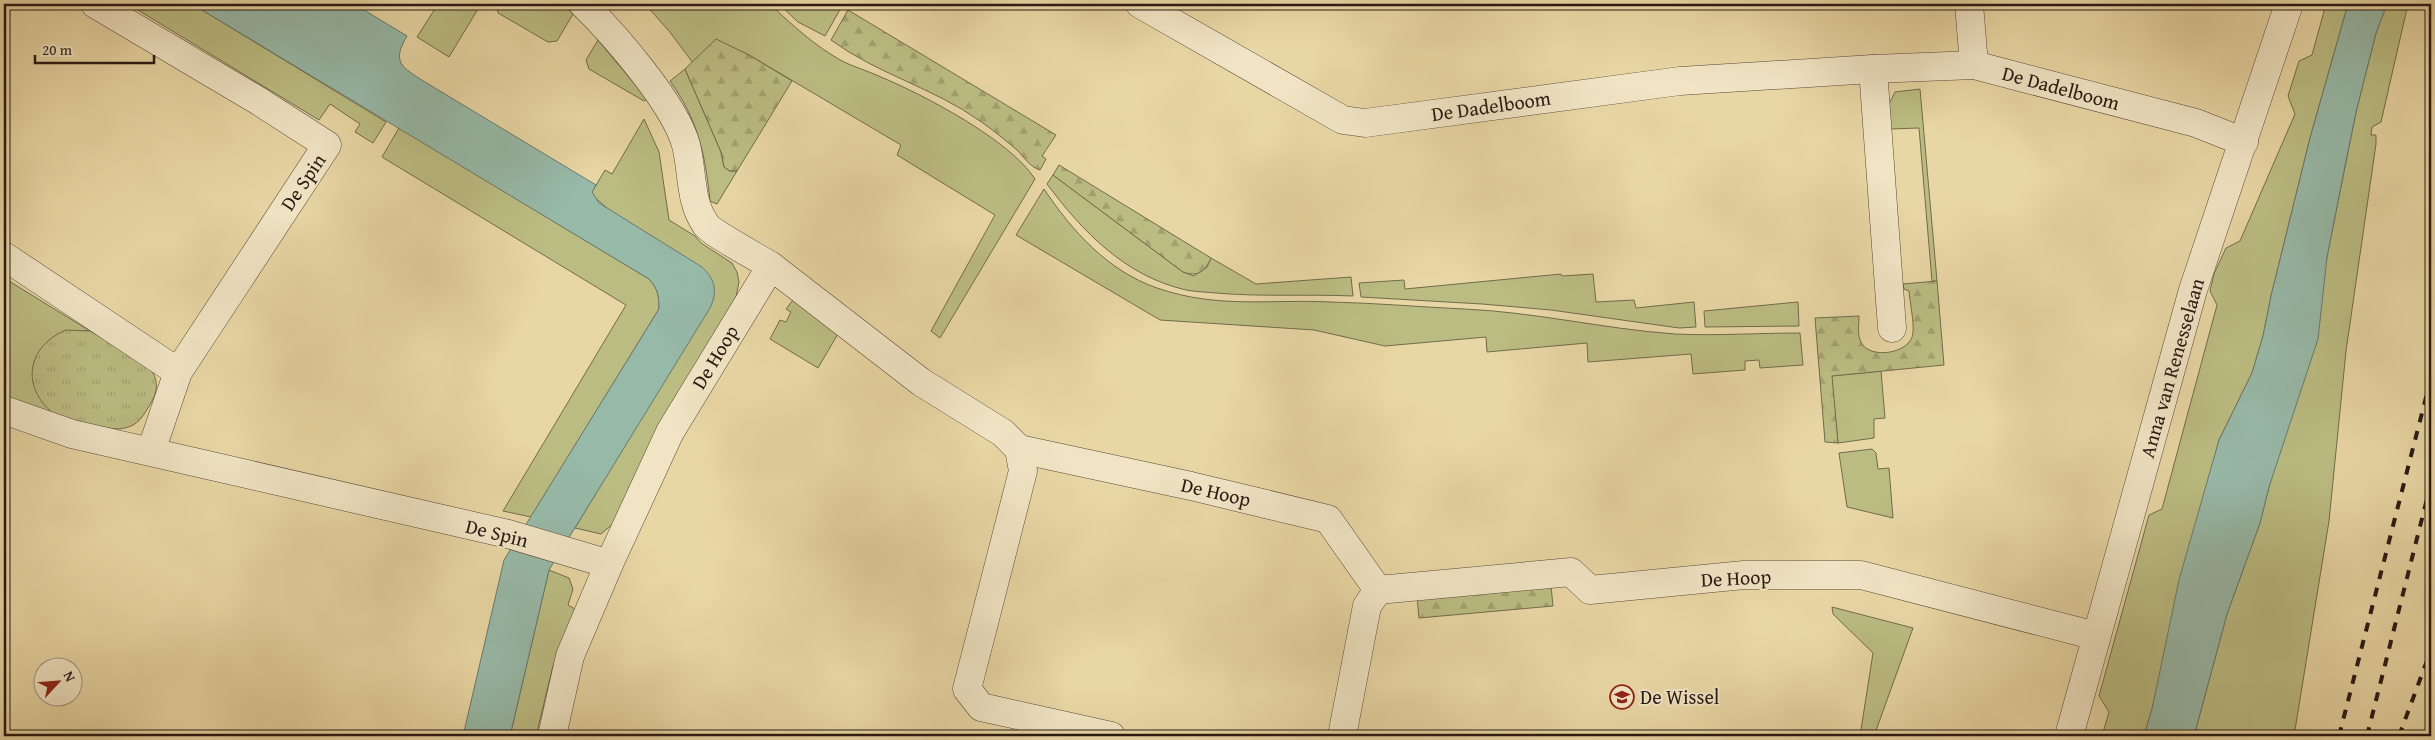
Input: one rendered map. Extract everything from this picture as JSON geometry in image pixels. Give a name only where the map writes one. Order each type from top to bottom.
[{"type":"street","name":"De Spin","points":[[95,4],[257,100],[328,145],[178,372],[150,451]]},
{"type":"street","points":[[582,4],[608,28],[670,110],[686,144],[694,197],[707,227],[771,266],[921,382],[1003,432],[1019,449],[1023,471],[967,689],[981,707],[1111,736]]},
{"type":"street","name":"De Dadelboom","points":[[1140,4],[1343,120],[1365,123],[1680,81],[1873,69],[1974,66],[2196,123],[2244,142]]},
{"type":"street","points":[[1969,4],[1974,66]]},
{"type":"street","name":"Anna van Renesselaan","points":[[2069,736],[2193,290],[2289,4]]},
{"type":"street","points":[[1873,69],[1892,328]]},
{"type":"street","points":[[4,256],[178,372]]},
{"type":"street","name":"De Hoop","points":[[552,736],[570,656],[609,564],[670,432],[771,266]]},
{"type":"street","name":"De Spin","points":[[4,410],[72,434],[508,534],[609,564]]},
{"type":"street","name":"De Hoop","points":[[1019,449],[1191,486],[1328,519],[1378,590],[1571,572],[1590,590],[1744,575],[1861,575],[2046,621],[2096,636]]},
{"type":"street","points":[[1342,736],[1367,606],[1378,590]]},
{"type":"green space","points":[[128,4],[192,4],[386,122],[373,143],[355,132],[360,124],[330,104],[319,120]]},
{"type":"green space","points":[[438,4],[481,4],[449,57],[417,37]]},
{"type":"green space","points":[[496,4],[563,4],[573,14],[557,41],[548,42],[498,13]]},
{"type":"green space","points":[[645,4],[770,4],[822,49],[847,63],[920,95],[965,120],[987,134],[1023,164],[1035,179],[940,338],[931,331],[995,215],[897,155],[901,145],[749,55],[716,40],[693,63],[669,31]]},
{"type":"green space","points":[[779,4],[840,4],[842,6],[825,36],[798,22]]},
{"type":"green space","points":[[2326,4],[2348,4],[2310,138],[2263,336],[2252,373],[2219,440],[2144,736],[2102,736],[2109,712],[2099,696],[2149,515],[2162,509],[2217,305],[2210,291],[2214,274],[2226,248],[2240,241],[2295,114],[2288,96],[2299,61],[2312,55]]},
{"type":"green space","points":[[2387,4],[2408,4],[2381,122],[2372,127],[2371,135],[2376,135],[2376,144],[2346,351],[2329,521],[2294,736],[2194,736],[2227,614],[2260,523],[2327,257],[2356,112],[2376,33]]},
{"type":"green space","points":[[848,10],[1056,135],[1042,156],[1046,159],[1040,170],[1030,164],[1017,150],[994,131],[962,109],[867,62],[831,40]]},
{"type":"green space","points":[[716,39],[749,55],[792,81],[737,171],[730,171],[724,167],[721,152],[685,69]]},
{"type":"green space","points":[[598,40],[647,99],[644,101],[589,69],[586,60]]},
{"type":"green space","points":[[685,69],[721,152],[724,167],[730,171],[737,171],[717,204],[710,201],[703,152],[694,123],[680,95],[670,81]]},
{"type":"green space","points":[[1920,89],[1937,281],[1932,281],[1919,128],[1890,129],[1889,104],[1895,92]]},
{"type":"green space","points":[[644,119],[659,152],[669,220],[732,263],[737,272],[739,282],[736,297],[681,388],[614,523],[601,534],[575,528],[714,298],[594,197],[592,192],[605,170],[612,174]]},
{"type":"green space","points":[[399,128],[649,279],[657,293],[659,309],[531,517],[503,511],[626,305],[382,157]]},
{"type":"green space","points":[[1059,165],[1211,258],[1206,267],[1200,272],[1193,274],[1183,272],[1053,175]]},
{"type":"green space","points":[[1053,175],[1183,272],[1194,276],[1207,267],[1211,258],[1256,284],[1351,277],[1353,296],[1233,294],[1190,291],[1164,283],[1125,263],[1091,235],[1075,219],[1047,184]]},
{"type":"green space","points":[[1044,189],[1079,234],[1107,260],[1139,281],[1179,295],[1223,301],[1308,301],[1491,311],[1675,334],[1800,333],[1803,365],[1760,368],[1759,360],[1745,361],[1745,370],[1693,374],[1691,354],[1588,362],[1587,343],[1487,352],[1486,337],[1385,346],[1314,330],[1160,320],[1016,235]]},
{"type":"green space","points":[[1561,274],[1562,276],[1593,274],[1596,302],[1634,300],[1636,308],[1694,302],[1696,327],[1679,328],[1551,310],[1361,297],[1359,283],[1404,280],[1405,289]]},
{"type":"green space","points":[[4,278],[90,331],[75,331],[57,335],[41,349],[55,416],[4,400]]},
{"type":"green space","points":[[1937,281],[1944,365],[1832,376],[1838,443],[1825,442],[1815,318],[1859,316],[1859,336],[1865,348],[1880,353],[1898,350],[1911,340],[1913,333],[1909,291],[1904,289],[1903,284]]},
{"type":"green space","points":[[793,300],[842,327],[818,368],[770,339],[780,320],[786,322],[791,312],[786,309]]},
{"type":"green space","points":[[1798,302],[1799,326],[1705,327],[1704,311]]},
{"type":"green space","points":[[66,330],[90,331],[148,365],[154,374],[156,388],[151,403],[138,422],[129,427],[116,429],[74,421],[54,414],[43,403],[36,392],[33,380],[36,356],[53,337]]},
{"type":"green space","points":[[1881,371],[1885,418],[1874,419],[1874,438],[1838,443],[1831,376]]},
{"type":"green space","points":[[1872,449],[1876,453],[1878,469],[1889,468],[1893,518],[1847,507],[1839,453]]},
{"type":"green space","points":[[549,570],[569,578],[573,589],[568,605],[575,609],[553,666],[536,736],[510,736]]},
{"type":"green space","points":[[1551,586],[1553,606],[1419,618],[1417,597]]},
{"type":"green space","points":[[1832,607],[1913,628],[1874,736],[1860,736],[1873,653],[1833,614]]},
{"type":"shaded area","points":[[192,4],[354,4],[407,36],[402,45],[400,58],[401,64],[410,72],[596,185],[592,192],[599,203],[702,267],[710,276],[714,286],[714,296],[710,308],[549,570],[510,736],[463,736],[504,560],[659,309],[656,289],[649,279]]},
{"type":"shaded area","points":[[2348,4],[2387,4],[2376,33],[2356,112],[2327,257],[2318,339],[2269,487],[2260,523],[2227,614],[2194,736],[2144,736],[2152,709],[2179,580],[2219,440],[2252,373],[2263,336],[2310,138]]},
{"type":"railway","points":[[2339,736],[2431,378]]},
{"type":"railway","points":[[2367,736],[2431,483]]},
{"type":"railway","points":[[2399,736],[2431,650]]},
{"type":"place","name":"De Wissel","points":[[1622,697]]}]
